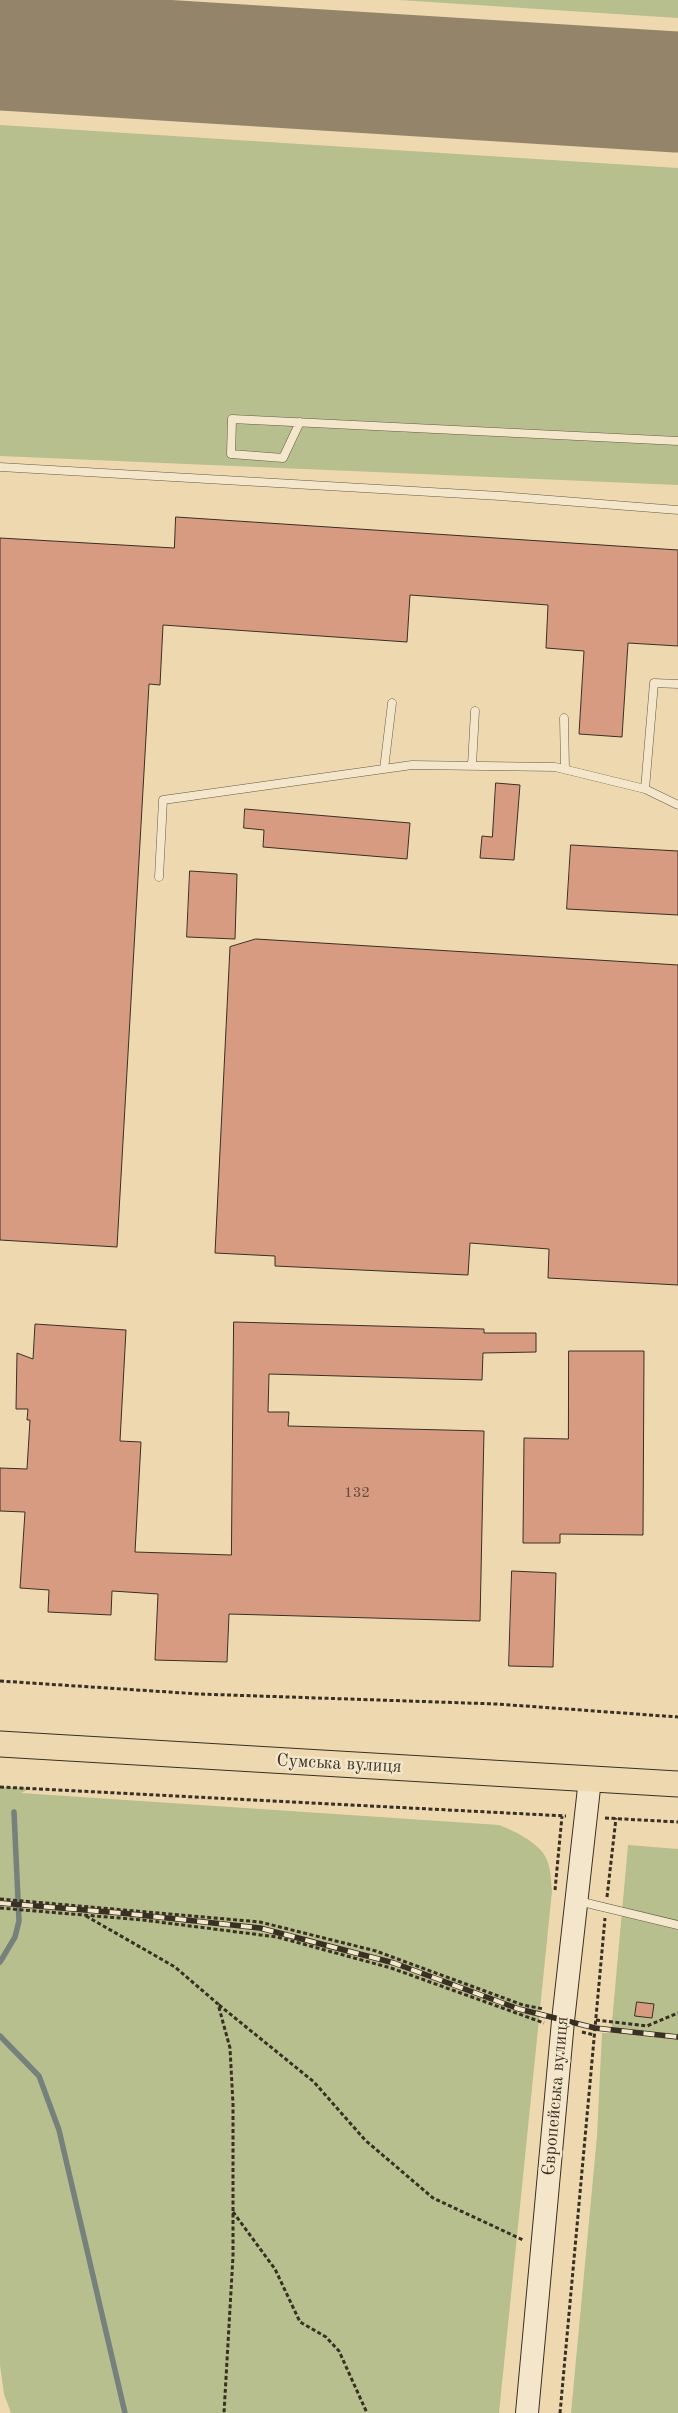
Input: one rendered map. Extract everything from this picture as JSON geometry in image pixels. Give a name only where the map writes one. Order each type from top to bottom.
[{"type":"main road","name":"Сумська вулиця","points":[[0,1744],[678,1784]]},
{"type":"main road","name":"Європейська вулиця","points":[[527,2413],[563,2021],[590,1779]]},
{"type":"lane","points":[[300,422],[283,458],[231,454],[232,419],[300,422],[678,441]]},
{"type":"lane","points":[[0,467],[500,496],[678,510]]},
{"type":"lane","points":[[645,789],[654,683],[678,684]]},
{"type":"lane","points":[[384,769],[392,703]]},
{"type":"lane","points":[[472,766],[475,711]]},
{"type":"lane","points":[[564,718],[565,769]]},
{"type":"lane","points":[[159,877],[163,800],[412,765],[555,766],[645,789],[678,804]]},
{"type":"lane","points":[[577,1900],[678,1925]]},
{"type":"path","points":[[0,1681],[199,1694],[497,1704],[678,1717]]},
{"type":"path","points":[[0,1787],[678,1822]]},
{"type":"path","points":[[560,2413],[606,1906],[616,1818]]},
{"type":"path","points":[[0,1899],[260,1922],[376,1951],[523,2004],[544,2009]]},
{"type":"path","points":[[0,1908],[142,1920],[277,1937],[391,1968],[542,2022]]},
{"type":"path","points":[[84,1915],[175,1967],[314,2082],[366,2140],[433,2198],[542,2248]]},
{"type":"path","points":[[218,2004],[230,2048],[233,2104],[233,2256],[224,2413]]},
{"type":"path","points":[[596,2020],[647,2026],[678,2014]]},
{"type":"path","points":[[232,2211],[275,2269],[300,2322],[326,2337],[340,2351],[367,2413]]},
{"type":"green space","points":[[399,0],[678,0],[678,18]]},
{"type":"green space","points":[[0,125],[678,168],[678,485],[0,456]]},
{"type":"green space","points":[[0,1787],[31,1788],[21,1793],[499,1825],[520,1835],[541,1850],[549,1866],[552,1891],[499,2413],[11,2413],[4,2394],[0,2365]]},
{"type":"green space","points":[[628,1845],[678,1849],[678,2413],[571,2413],[597,2136],[602,2033],[611,2033]]},
{"type":"building","points":[[176,517],[678,550],[678,646],[628,643],[622,737],[579,734],[584,651],[546,648],[548,605],[410,595],[407,642],[163,625],[160,685],[149,684],[117,1247],[0,1240],[0,538],[174,548]]},
{"type":"building","points":[[496,783],[520,785],[514,860],[480,858],[482,836],[492,837]]},
{"type":"building","points":[[245,809],[410,823],[407,859],[263,847],[264,830],[244,828]]},
{"type":"building","points":[[571,845],[678,851],[678,915],[567,909]]},
{"type":"building","points":[[190,871],[237,874],[235,939],[187,937]]},
{"type":"building","points":[[256,939],[678,965],[678,1285],[548,1278],[549,1249],[470,1243],[468,1275],[275,1266],[275,1256],[215,1253],[230,947]]},
{"type":"building","points":[[234,1322],[484,1329],[484,1333],[536,1333],[536,1352],[483,1353],[482,1380],[269,1374],[268,1412],[289,1412],[288,1426],[484,1431],[480,1621],[229,1614],[227,1662],[155,1660],[158,1594],[112,1591],[111,1615],[48,1612],[49,1590],[20,1588],[25,1512],[0,1511],[0,1468],[27,1469],[30,1420],[27,1420],[28,1409],[16,1409],[17,1353],[33,1359],[35,1324],[126,1330],[120,1441],[141,1442],[135,1552],[231,1555]]},
{"type":"building","points":[[569,1351],[644,1351],[643,1535],[560,1534],[560,1543],[523,1543],[524,1438],[568,1439]]},
{"type":"building","points":[[512,1571],[556,1573],[553,1667],[509,1666]]},
{"type":"building","points":[[637,2002],[654,2004],[652,2018],[635,2016]]},
{"type":"waterway","points":[[0,1962],[15,1937],[19,1921],[14,1812]]},
{"type":"waterway","points":[[0,2036],[39,2076],[59,2130],[125,2413]]},
{"type":"runway","points":[[0,50],[678,92]]},
{"type":"railway","points":[[0,1903],[121,1913],[260,1928],[394,1963],[519,2009],[595,2028],[678,2037]]}]
